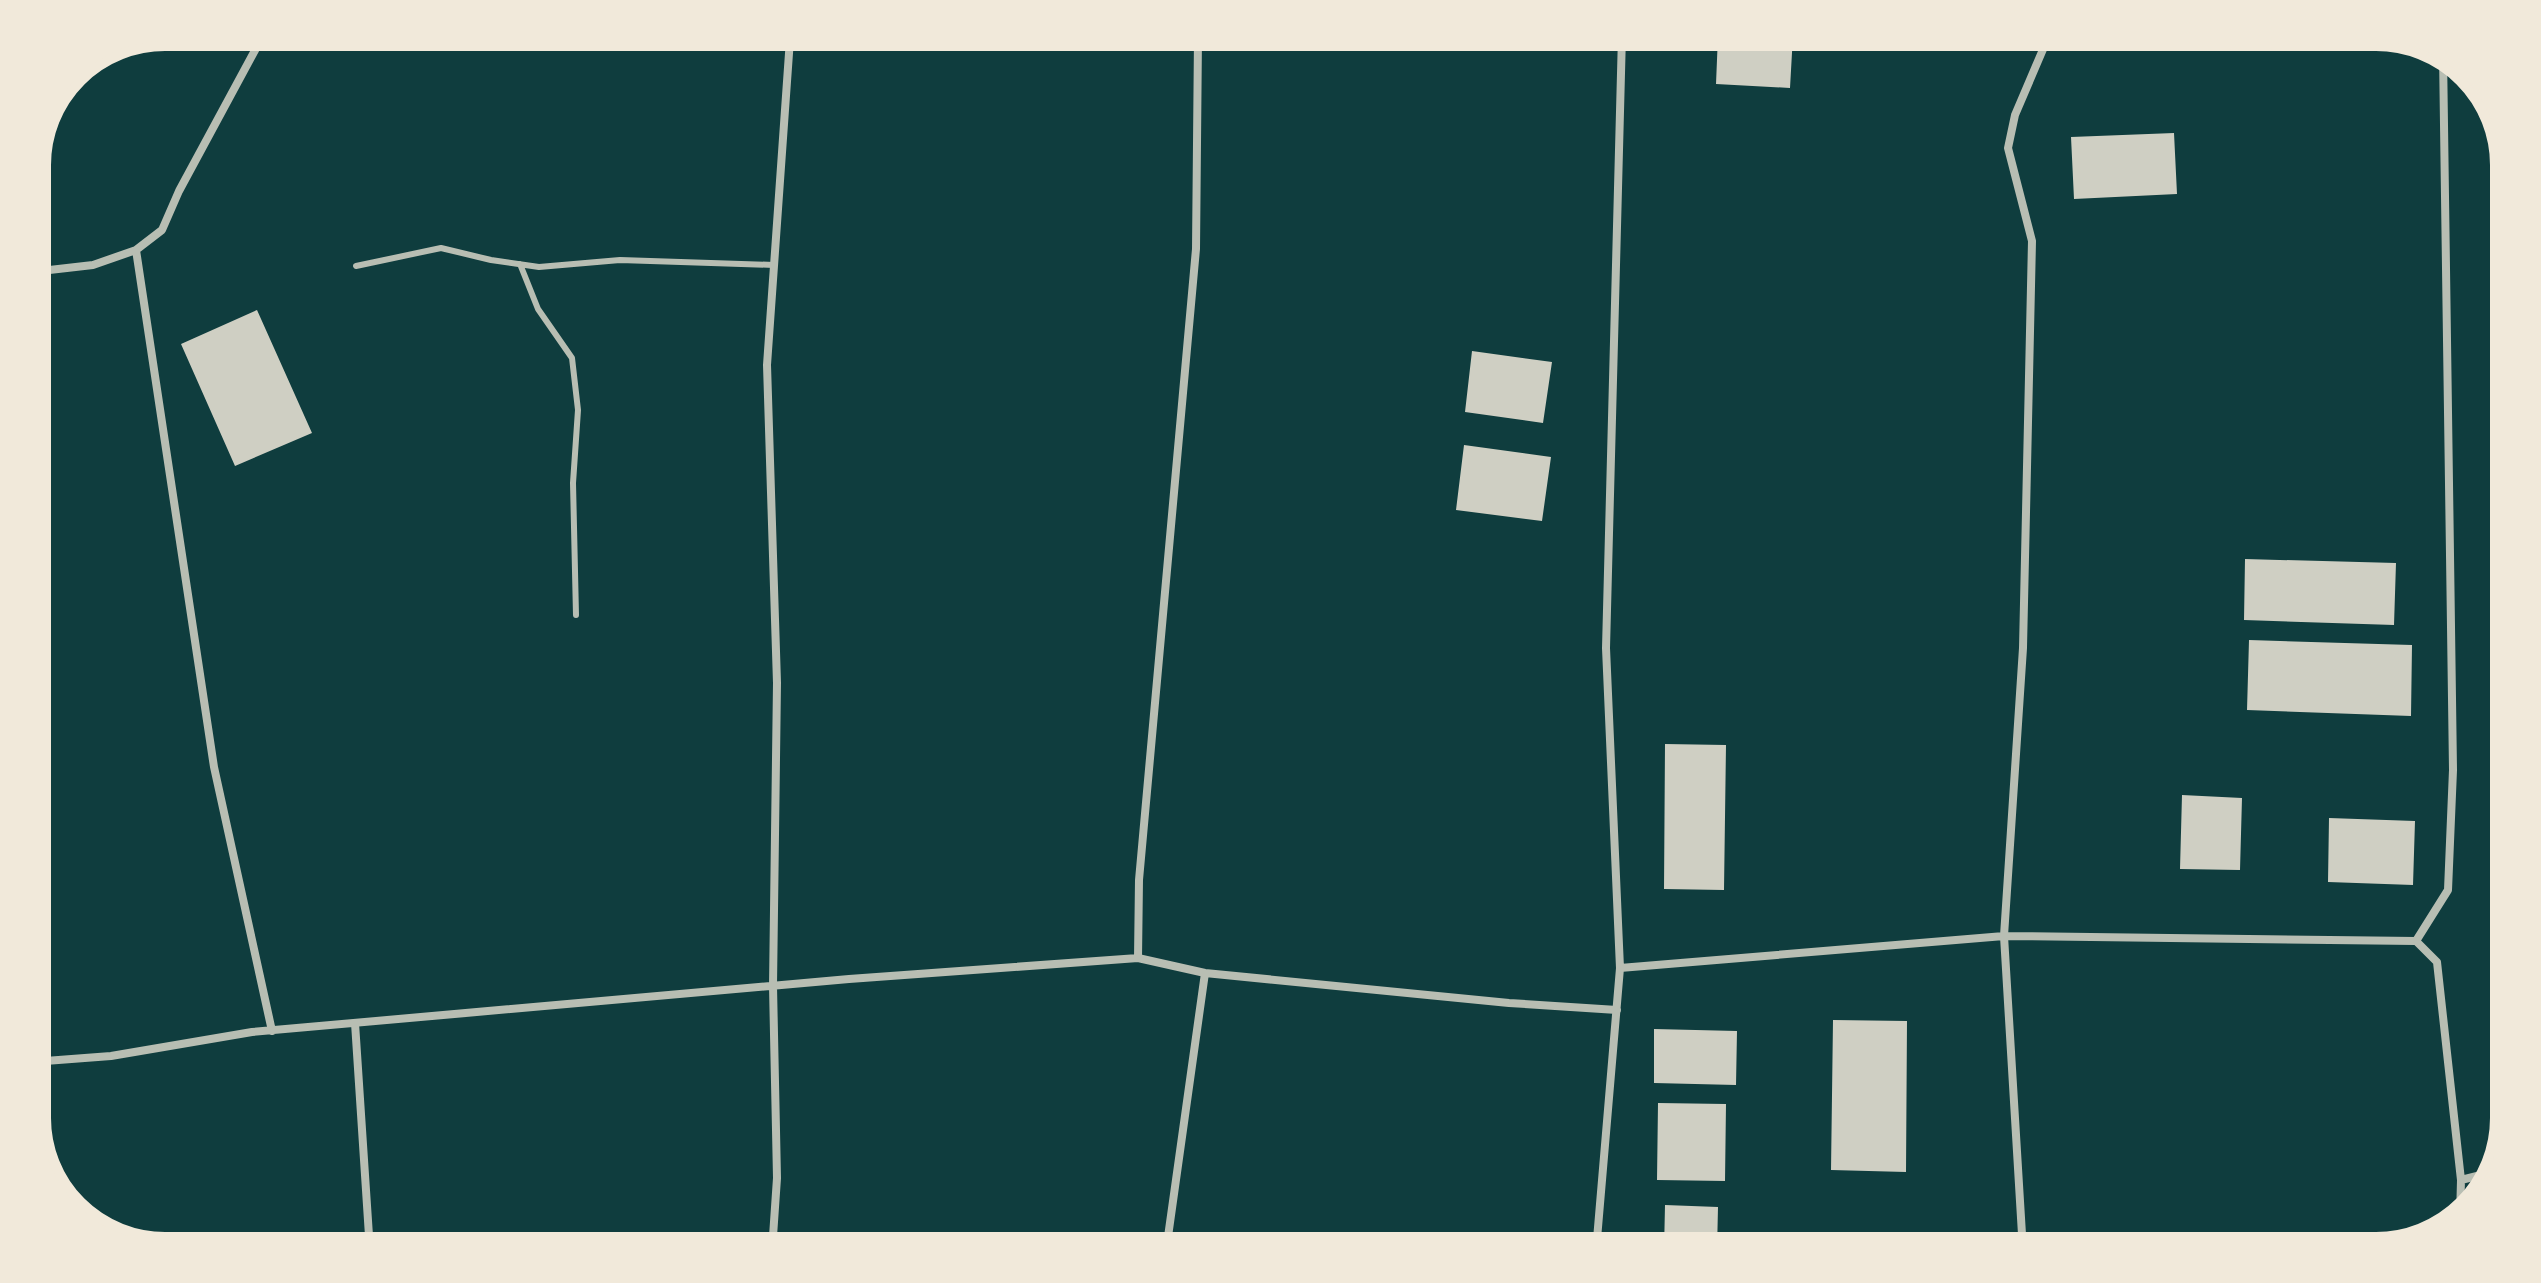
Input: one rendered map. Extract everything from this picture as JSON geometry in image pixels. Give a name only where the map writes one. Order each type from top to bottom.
[{"type":"street","points":[[46,270],[93,265],[136,250],[162,230],[179,191],[257,46]]},
{"type":"street","points":[[773,1237],[777,1178],[773,986],[777,683],[767,365],[790,46]]},
{"type":"street","points":[[1138,958],[1139,880],[1196,249],[1198,46]]},
{"type":"street","points":[[1597,1237],[1620,968],[1606,648],[1622,46]]},
{"type":"street","points":[[2022,1237],[2004,936],[2023,648],[2032,241],[2008,148],[2015,115],[2044,46]]},
{"type":"street","points":[[2416,941],[2448,890],[2453,770],[2443,67]]},
{"type":"street","points":[[136,250],[214,767],[272,1031]]},
{"type":"street","points":[[1620,968],[2004,936],[2416,941],[2437,962],[2461,1180],[2460,1201]]},
{"type":"street","points":[[46,1061],[111,1056],[272,1031],[355,1023],[1138,958],[1205,973],[1509,1003],[1617,1010]]},
{"type":"street","points":[[1168,1237],[1205,973]]},
{"type":"street","points":[[355,1023],[369,1237]]},
{"type":"street","points":[[2461,1180],[2480,1175]]},
{"type":"lane","points":[[356,266],[441,248],[539,267],[620,260],[774,265]]},
{"type":"lane","points":[[520,264],[538,309],[572,358],[578,410],[573,483],[576,615]]},
{"type":"building","points":[[1718,46],[1792,46],[1790,88],[1716,84]]},
{"type":"building","points":[[2174,133],[2177,194],[2074,199],[2071,137]]},
{"type":"building","points":[[257,310],[312,433],[235,466],[181,344]]},
{"type":"building","points":[[1472,351],[1552,362],[1543,423],[1465,412]]},
{"type":"building","points":[[1464,445],[1551,457],[1542,521],[1456,510]]},
{"type":"building","points":[[2245,559],[2396,563],[2394,625],[2244,620]]},
{"type":"building","points":[[2249,640],[2412,645],[2411,716],[2247,710]]},
{"type":"building","points":[[1665,744],[1726,745],[1724,890],[1664,889]]},
{"type":"building","points":[[2182,795],[2242,798],[2240,870],[2180,869]]},
{"type":"building","points":[[2329,818],[2415,821],[2413,885],[2328,882]]},
{"type":"building","points":[[1833,1020],[1907,1021],[1906,1172],[1831,1170]]},
{"type":"building","points":[[1654,1029],[1737,1031],[1736,1085],[1654,1083]]},
{"type":"building","points":[[1658,1103],[1726,1104],[1725,1181],[1657,1180]]},
{"type":"building","points":[[1665,1205],[1718,1207],[1717,1237],[1664,1237]]}]
